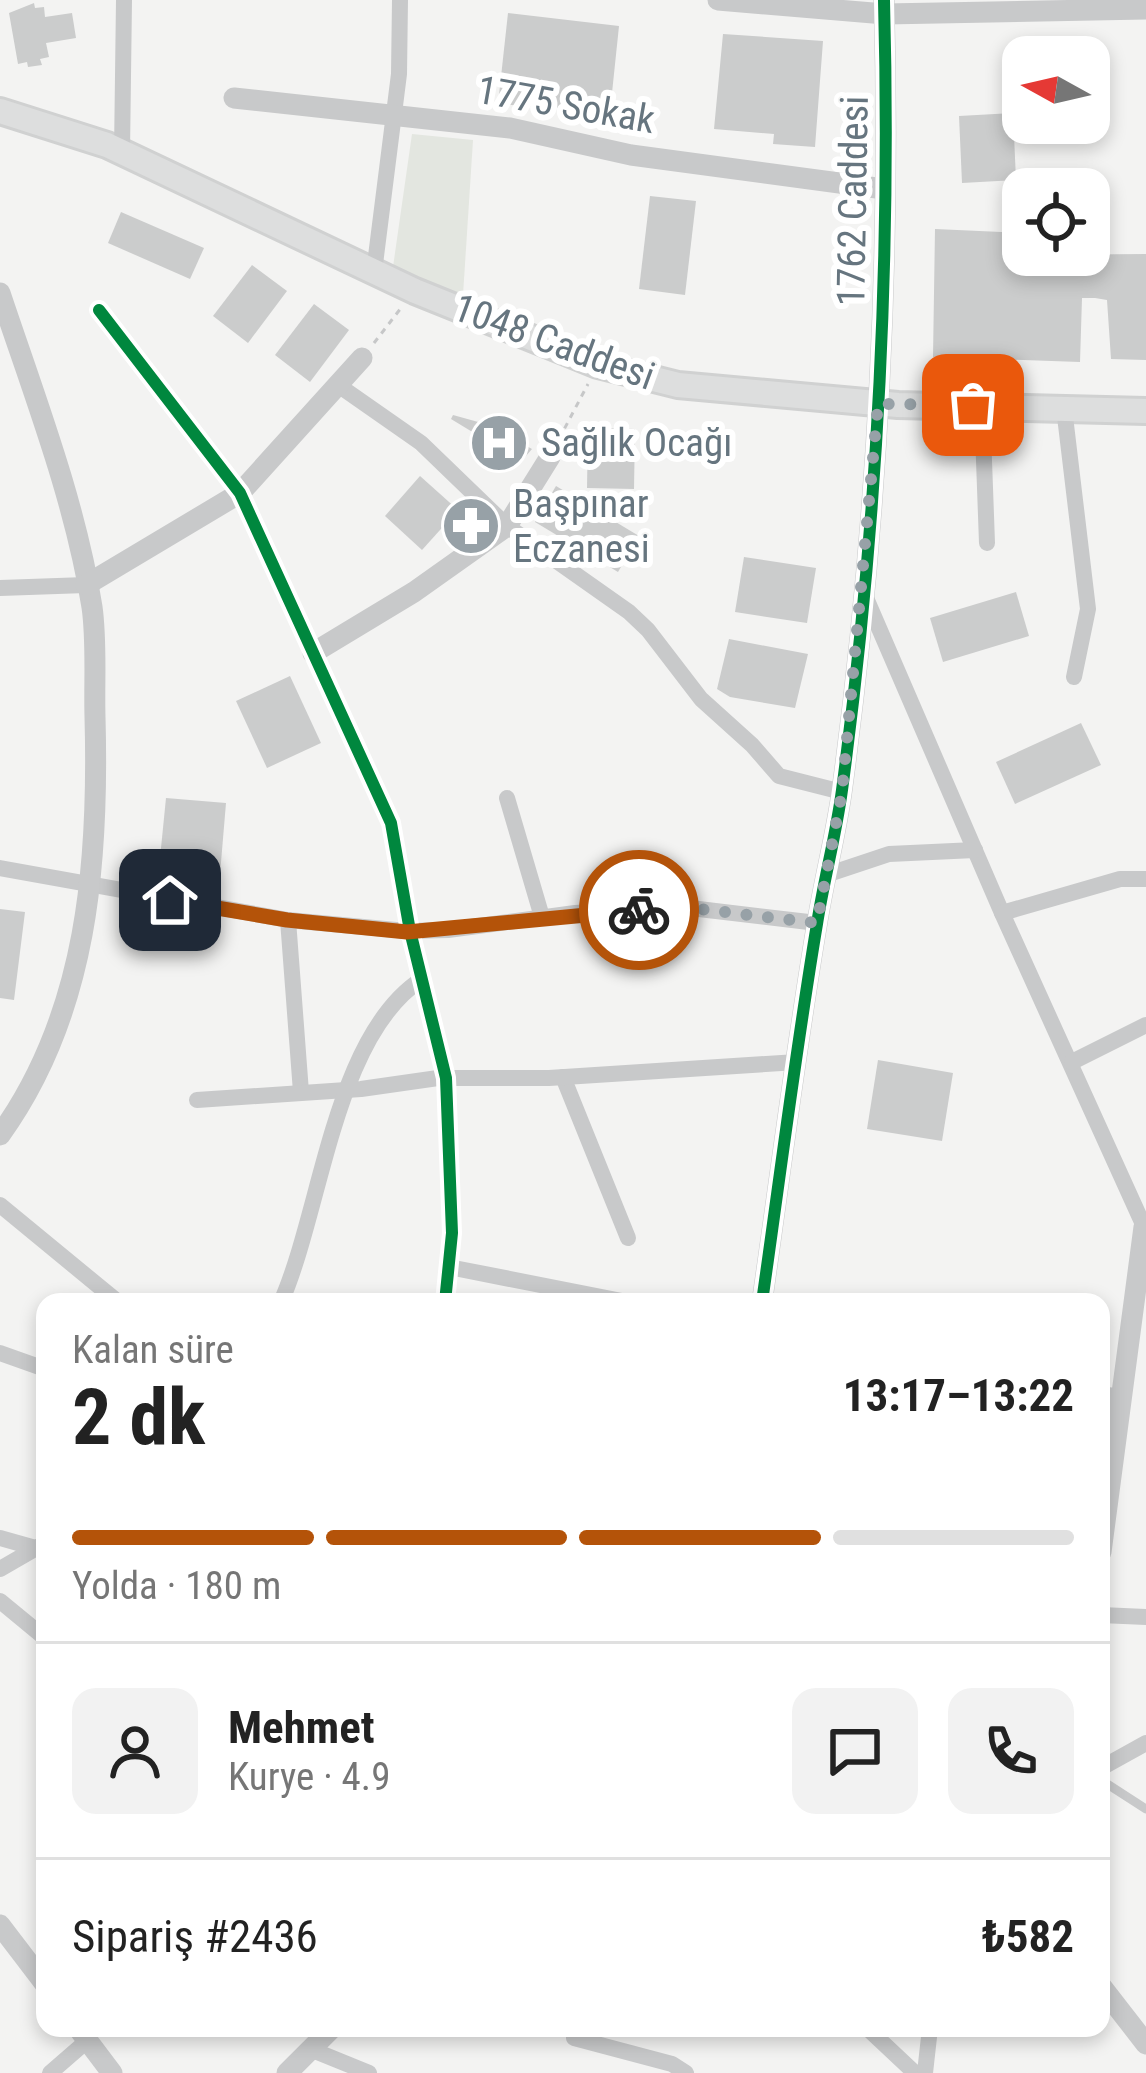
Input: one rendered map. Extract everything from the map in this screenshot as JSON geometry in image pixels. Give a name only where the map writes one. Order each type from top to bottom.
[{"type":"main road","name":"1048 Caddesi","points":[[0,111],[122,152],[415,291],[598,365],[678,385],[878,404],[1146,411]]},
{"type":"street","points":[[122,152],[124,0]]},
{"type":"street","points":[[374,272],[399,74],[400,0]]},
{"type":"street","points":[[718,0],[1146,9]]},
{"type":"street","name":"1762 Caddesi","points":[[763,1293],[817,923],[842,792],[863,591],[878,404],[885,7]]},
{"type":"street","name":"1775 Sokak","points":[[234,98],[511,128],[631,155],[884,189]]},
{"type":"street","points":[[0,292],[61,476],[92,609],[98,813],[88,911],[56,1036],[0,1135]]},
{"type":"street","points":[[99,310],[240,494],[391,823],[410,931],[446,1078],[452,1233],[446,1293]]},
{"type":"street","points":[[0,587],[86,585],[240,494],[362,358]]},
{"type":"street","points":[[338,385],[421,443],[507,526],[648,630],[701,699],[779,776],[842,792]]},
{"type":"street","points":[[982,405],[987,542]]},
{"type":"street","points":[[1064,408],[1088,609],[1074,677]]},
{"type":"street","points":[[313,653],[414,592],[507,526],[550,457]]},
{"type":"street","points":[[863,591],[1145,1229],[1110,1396]]},
{"type":"street","points":[[507,798],[542,917]]},
{"type":"street","points":[[826,875],[890,854],[975,850]]},
{"type":"street","points":[[0,868],[287,920],[410,931],[682,907],[817,923]]},
{"type":"street","points":[[1002,914],[1120,879],[1146,878]]},
{"type":"street","points":[[287,920],[301,1092]]},
{"type":"street","points":[[285,1293],[297,1266],[346,1090],[374,1030],[398,994],[422,979]]},
{"type":"street","points":[[1072,1063],[1146,1025]]},
{"type":"street","points":[[197,1100],[446,1078],[563,1077],[797,1063]]},
{"type":"street","points":[[563,1077],[628,1238]]},
{"type":"street","points":[[0,1205],[107,1293]]},
{"type":"street","points":[[449,1267],[581,1293]]},
{"type":"street","points":[[0,1353],[36,1366]]},
{"type":"street","points":[[0,1538],[36,1546]]},
{"type":"street","points":[[0,1569],[36,1550]]},
{"type":"street","points":[[0,1601],[36,1631]]},
{"type":"street","points":[[1110,1615],[1146,1617]]},
{"type":"street","points":[[1110,1763],[1146,1742]]},
{"type":"street","points":[[0,1925],[36,1972]]},
{"type":"street","points":[[1110,1998],[1146,2044]]},
{"type":"street","points":[[50,2073],[80,2037]]},
{"type":"street","points":[[85,2037],[112,2073]]},
{"type":"street","points":[[287,2073],[323,2037]]},
{"type":"street","points":[[877,2037],[915,2073]]},
{"type":"street","points":[[925,2073],[929,2037]]},
{"type":"street","points":[[574,2038],[672,2064],[686,2073]]},
{"type":"street","points":[[310,2049],[369,2073]]},
{"type":"lane","points":[[1110,1786],[1146,1809]]},
{"type":"path","points":[[362,358],[415,291]]},
{"type":"path","points":[[550,457],[598,365]]},
{"type":"shaded area","points":[[412,134],[473,140],[463,295],[393,267]]},
{"type":"building","points":[[34,3],[35,8],[44,7],[45,17],[72,13],[76,38],[46,43],[49,57],[40,59],[42,65],[28,67],[27,62],[18,64],[9,13]]},
{"type":"building","points":[[508,13],[619,26],[610,112],[498,104]]},
{"type":"building","points":[[723,34],[823,41],[815,147],[773,144],[774,134],[714,129]]},
{"type":"building","points":[[1002,114],[1002,144],[1014,144],[1015,168],[1002,168],[1002,181],[962,183],[959,116]]},
{"type":"building","points":[[650,196],[696,201],[685,295],[639,289]]},
{"type":"building","points":[[121,212],[204,248],[190,279],[108,243]]},
{"type":"building","points":[[935,229],[1002,232],[1002,276],[1110,276],[1110,254],[1146,254],[1146,360],[1111,359],[1107,300],[1095,298],[1082,298],[1080,362],[933,357]]},
{"type":"building","points":[[252,265],[287,291],[248,343],[213,316]]},
{"type":"building","points":[[314,304],[349,330],[310,382],[275,355]]},
{"type":"building","name":"Sağlık Ocağı","points":[[453,415],[489,425],[495,421],[526,436],[523,444],[532,449],[520,463],[512,459],[507,466],[497,465],[479,456],[473,442],[479,436],[451,419]]},
{"type":"building","points":[[588,428],[635,429],[634,489],[587,488]]},
{"type":"building","points":[[420,476],[458,510],[422,550],[385,516]]},
{"type":"building","points":[[556,486],[639,536],[618,572],[535,522]]},
{"type":"building","points":[[744,557],[816,568],[807,623],[735,612]]},
{"type":"building","points":[[1016,592],[1029,636],[943,662],[930,618]]},
{"type":"building","points":[[729,639],[808,654],[795,708],[730,697],[717,689]]},
{"type":"building","points":[[290,676],[321,743],[267,768],[236,701]]},
{"type":"building","points":[[1081,723],[1101,765],[1015,804],[996,762]]},
{"type":"building","points":[[166,798],[226,803],[220,874],[159,868]]},
{"type":"building","points":[[0,909],[25,912],[14,1000],[0,998]]},
{"type":"building","points":[[878,1060],[953,1073],[942,1141],[867,1129]]},
{"type":"cycle path","points":[[763,1293],[809,971],[842,790],[864,593],[883,297],[884,0]]},
{"type":"cycle path","points":[[99,310],[240,493],[391,823],[410,931],[446,1078],[452,1233],[446,1293]]},
{"type":"way so far","points":[[639,910],[682,907],[817,923],[842,792],[878,404],[973,405]]},
{"type":"place","name":"Sağlık Ocağı","points":[[499,443]]},
{"type":"place","name":"Başpınar Eczanesi","points":[[471,526]]},
{"type":"route","points":[[170,900],[287,920],[407,932],[639,910]]}]
